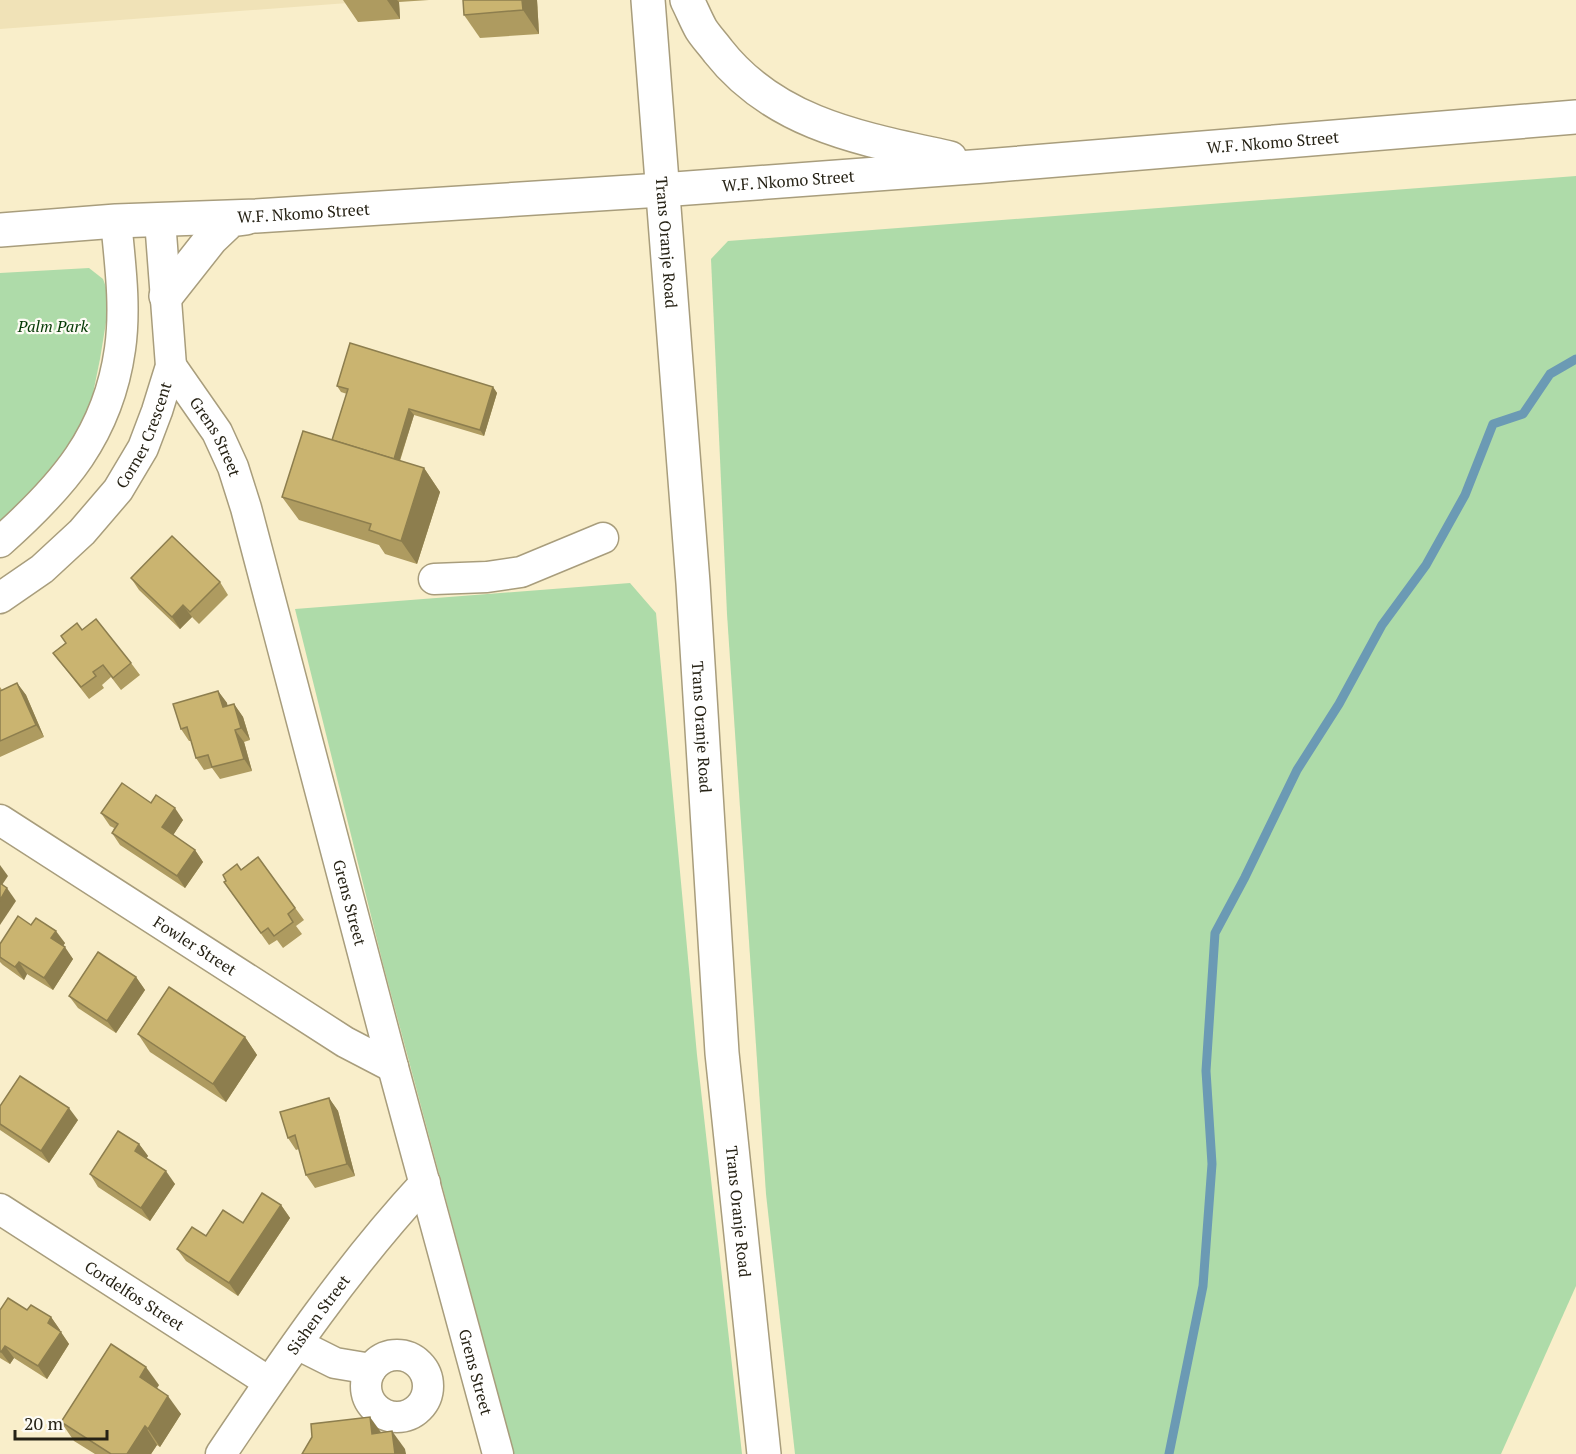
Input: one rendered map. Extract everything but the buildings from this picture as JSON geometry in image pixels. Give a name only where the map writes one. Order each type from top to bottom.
[{"type":"main road","name":"Trans Oranje Road","points":[[648,0],[693,583],[722,1053],[764,1454]]},
{"type":"main road","points":[[687,0],[702,31],[732,69],[760,93],[806,119],[866,140],[985,166]]},
{"type":"main road","name":"W.F. Nkomo Street","points":[[0,230],[116,221],[256,216],[662,190],[1576,117]]},
{"type":"main road","points":[[166,296],[211,239],[231,220],[256,216]]},
{"type":"street","name":"Corner Crescent","points":[[0,597],[42,569],[82,532],[118,490],[143,448],[171,366],[160,220]]},
{"type":"street","points":[[0,542],[35,511],[66,477],[93,436],[111,394],[121,348],[122,290],[116,221]]},
{"type":"street","name":"Grens Street","points":[[171,366],[217,432],[246,508],[393,1067],[498,1454]]},
{"type":"street","points":[[434,579],[487,577],[521,572],[603,538]]},
{"type":"street","name":"Fowler Street","points":[[0,820],[345,1042],[393,1067]]},
{"type":"street","name":"Sishen Street","points":[[221,1454],[269,1382],[365,1251],[425,1183]]},
{"type":"street","name":"Cordelfos Street","points":[[0,1209],[269,1382]]},
{"type":"street","points":[[297,1344],[335,1363],[371,1369]]},
{"type":"shaded area","points":[[0,0],[347,0],[348,3],[0,29]]},
{"type":"green space","points":[[1576,176],[1576,1286],[1501,1454],[795,1454],[766,1194],[727,614],[711,259],[728,241]]},
{"type":"green space","name":"Palm Park","points":[[89,268],[103,279],[110,298],[88,418],[63,460],[0,524],[0,273]]},
{"type":"green space","points":[[630,583],[656,613],[697,1055],[742,1454],[514,1454],[383,964],[295,609]]},
{"type":"waterway","points":[[1169,1454],[1203,1286],[1212,1164],[1206,1071],[1215,933],[1297,770],[1339,704],[1382,625],[1426,565],[1465,495],[1493,424],[1523,414],[1550,374],[1576,359]]}]
